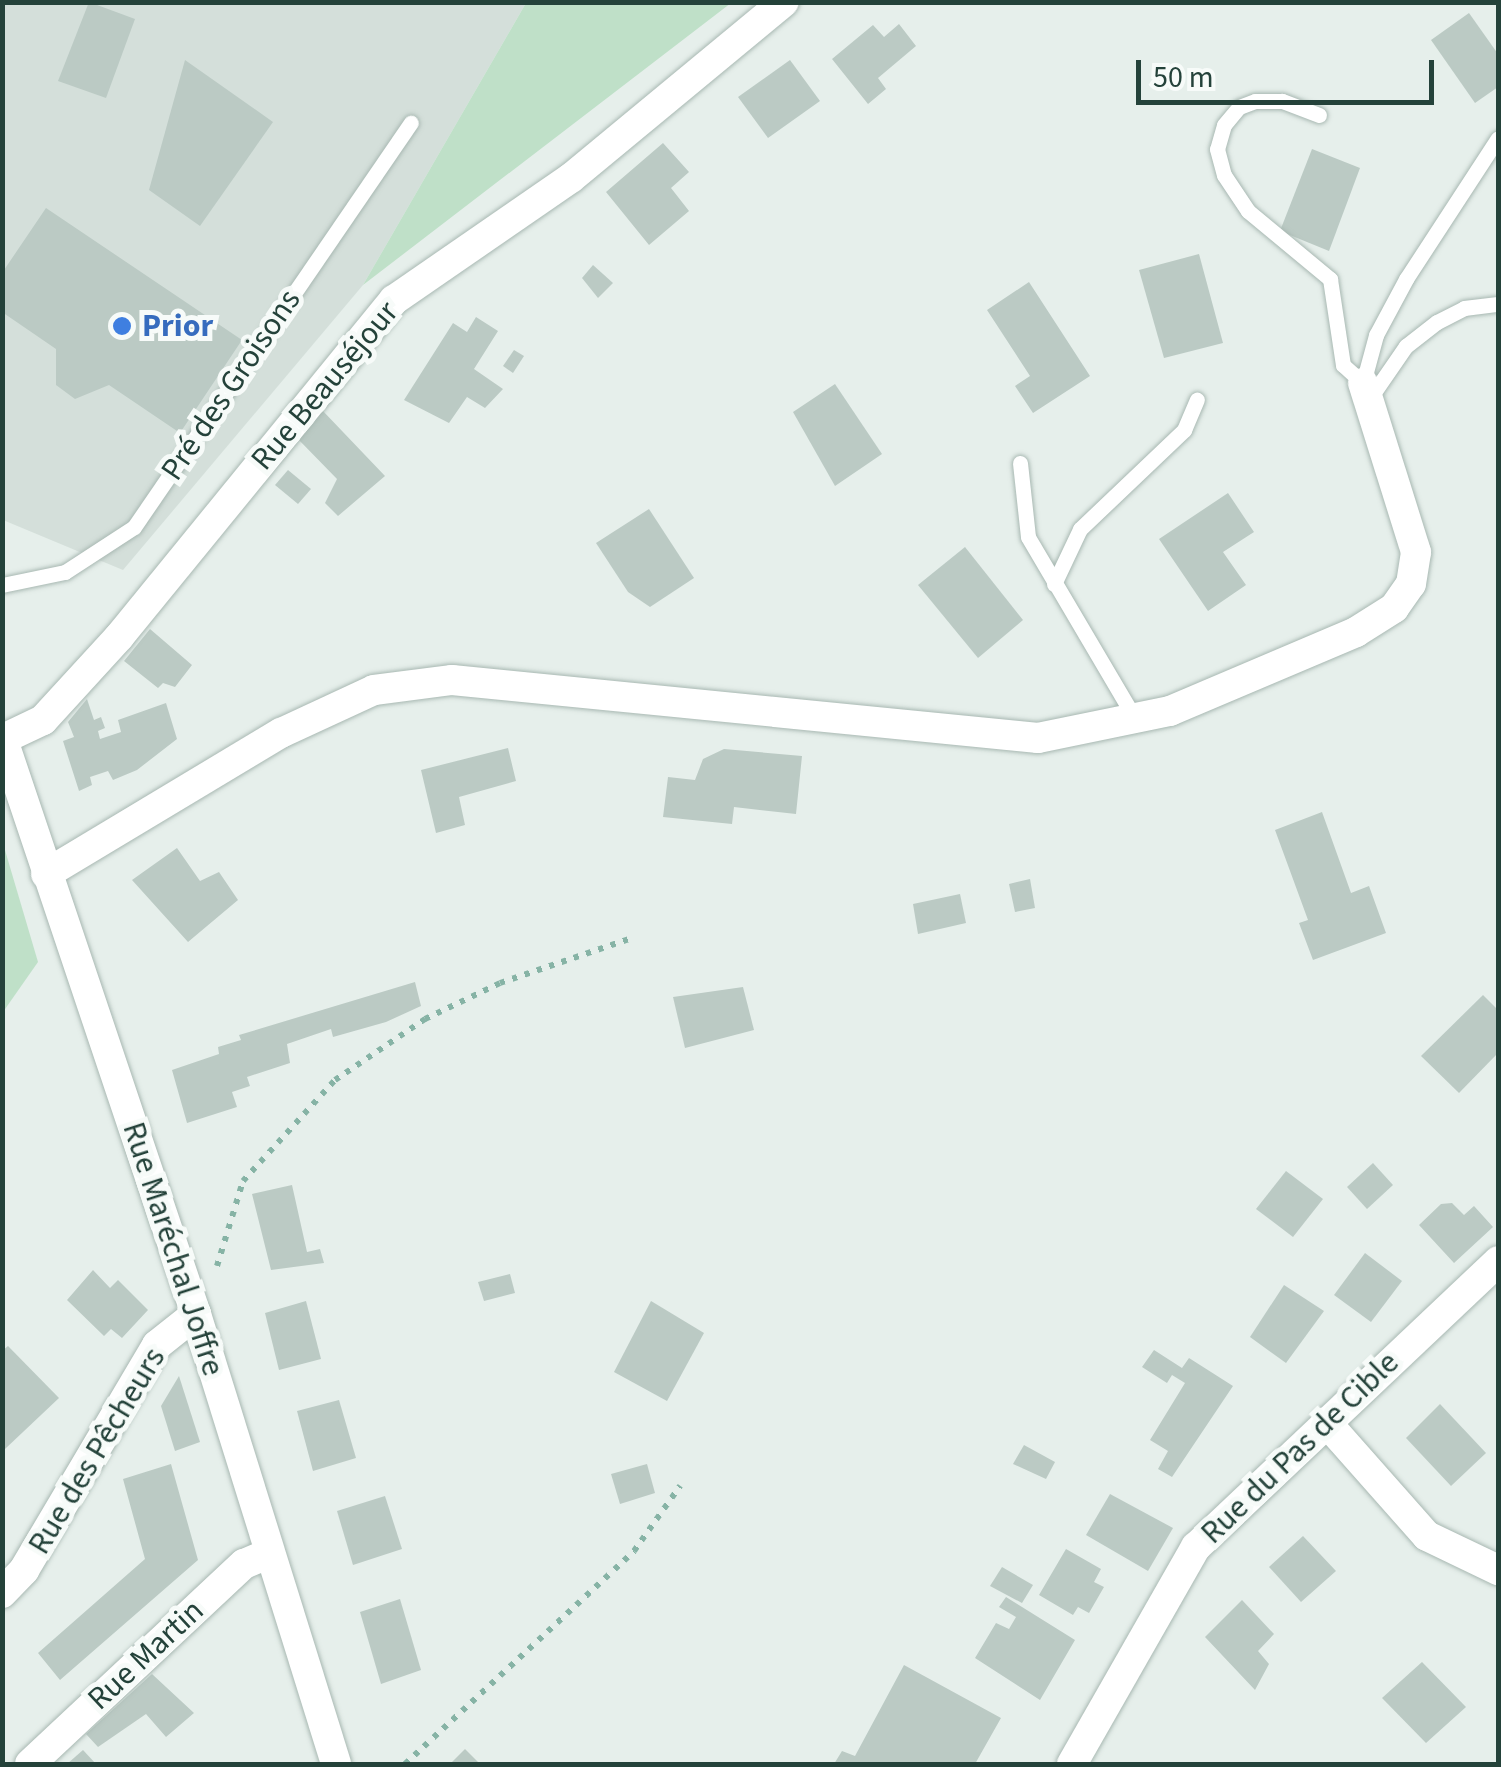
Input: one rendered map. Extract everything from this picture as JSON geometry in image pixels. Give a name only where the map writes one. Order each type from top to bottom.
[{"type":"street","name":"Rue Beauséjour","points":[[3,738],[43,720],[118,636],[394,300],[571,178],[784,2]]},
{"type":"street","points":[[46,874],[280,733],[374,690],[452,680],[1038,738],[1136,720],[1356,632],[1394,608],[1411,584],[1416,552],[1365,392]]},
{"type":"street","name":"Rue Maréchal Joffre","points":[[3,738],[191,1300],[336,1764]]},
{"type":"street","name":"Rue du Pas de Cible","points":[[1072,1764],[1196,1546],[1498,1261]]},
{"type":"street","name":"Rue des Pêcheurs","points":[[2,1593],[24,1570],[157,1345],[191,1300]]},
{"type":"street","points":[[1326,1422],[1428,1536],[1498,1570]]},
{"type":"street","name":"Rue Martin","points":[[30,1764],[244,1564],[268,1554]]},
{"type":"lane","points":[[1319,115],[1282,102],[1255,101],[1239,106],[1224,125],[1217,149],[1224,174],[1248,212],[1330,279],[1343,365],[1365,392]]},
{"type":"lane","name":"Pré des Groisons","points":[[2,585],[65,572],[134,527],[411,123]]},
{"type":"lane","points":[[1365,392],[1376,335],[1398,293],[1498,138]]},
{"type":"lane","points":[[1365,392],[1406,346],[1437,322],[1464,308],[1498,304]]},
{"type":"lane","points":[[1054,584],[1080,529],[1184,430],[1198,400]]},
{"type":"lane","points":[[1020,463],[1028,536],[1136,720]]},
{"type":"path","points":[[191,1300],[217,1267],[243,1180],[336,1080],[424,1019],[485,990],[629,939]]},
{"type":"path","points":[[406,1764],[634,1550],[680,1486]]},
{"type":"shaded area","points":[[3,3],[526,3],[363,285],[123,570],[3,520]]},
{"type":"green space","points":[[526,3],[731,3],[363,285]]},
{"type":"green space","points":[[2,840],[38,962],[3,1012],[2,1012]]},
{"type":"building","points":[[89,2],[135,19],[106,98],[58,81]]},
{"type":"building","points":[[1469,13],[1498,54],[1498,87],[1475,103],[1431,40]]},
{"type":"building","points":[[899,24],[916,46],[878,78],[886,89],[868,104],[832,59],[873,25],[884,37]]},
{"type":"building","points":[[185,60],[273,122],[200,226],[149,190]]},
{"type":"building","points":[[790,60],[820,101],[768,138],[738,97]]},
{"type":"building","points":[[663,143],[689,172],[671,188],[689,211],[649,245],[606,192]]},
{"type":"building","points":[[1312,149],[1360,168],[1329,251],[1280,231]]},
{"type":"building","name":"Prior","points":[[46,208],[242,340],[180,433],[109,385],[75,399],[56,385],[56,349],[2,312],[2,273]]},
{"type":"building","points":[[1199,254],[1223,343],[1164,358],[1139,270]]},
{"type":"building","points":[[593,265],[613,283],[598,298],[582,278]]},
{"type":"building","points":[[1029,282],[1090,376],[1033,413],[1015,386],[1030,376],[987,310]]},
{"type":"building","points":[[476,317],[498,331],[474,369],[503,389],[485,408],[467,397],[449,423],[404,400],[453,323],[467,332]]},
{"type":"building","points":[[514,350],[524,356],[513,373],[503,366]]},
{"type":"building","points":[[835,384],[882,454],[835,486],[793,412]]},
{"type":"building","points":[[322,410],[385,476],[338,516],[325,503],[337,479],[298,439]]},
{"type":"building","points":[[288,470],[311,489],[298,504],[275,485]]},
{"type":"building","points":[[1228,493],[1254,532],[1223,552],[1246,585],[1208,611],[1159,539]]},
{"type":"building","points":[[649,509],[694,578],[650,607],[628,592],[596,543]]},
{"type":"building","points":[[965,547],[1023,620],[978,658],[918,585]]},
{"type":"building","points":[[150,629],[192,665],[175,687],[163,683],[158,688],[124,661]]},
{"type":"building","points":[[87,699],[94,720],[101,717],[105,728],[98,731],[100,739],[121,732],[118,720],[166,703],[177,739],[137,770],[113,780],[108,771],[90,777],[92,785],[79,791],[63,741],[74,737],[68,722]]},
{"type":"building","points":[[508,748],[516,781],[459,797],[465,825],[436,833],[421,770]]},
{"type":"building","points":[[724,749],[802,756],[796,814],[734,807],[732,824],[663,817],[668,777],[695,780],[703,759]]},
{"type":"building","points":[[1322,812],[1351,893],[1369,886],[1386,933],[1313,960],[1299,923],[1308,920],[1275,830]]},
{"type":"building","points":[[177,848],[200,881],[219,872],[238,900],[188,942],[132,880]]},
{"type":"building","points":[[1030,879],[1035,908],[1015,912],[1009,884]]},
{"type":"building","points":[[960,894],[966,923],[918,934],[913,904]]},
{"type":"building","points":[[415,982],[421,1006],[386,1022],[333,1037],[331,1029],[287,1044],[290,1063],[247,1077],[250,1086],[232,1092],[237,1107],[187,1123],[172,1070],[219,1054],[218,1047],[241,1040],[239,1035]]},
{"type":"building","points":[[743,987],[754,1030],[685,1048],[673,997]]},
{"type":"building","points":[[1483,995],[1498,1010],[1498,1053],[1459,1093],[1421,1056]]},
{"type":"building","points":[[1373,1163],[1393,1185],[1367,1209],[1347,1187]]},
{"type":"building","points":[[1286,1171],[1323,1199],[1293,1237],[1256,1209]]},
{"type":"building","points":[[292,1185],[307,1252],[320,1249],[324,1263],[271,1270],[252,1194]]},
{"type":"building","points":[[1452,1203],[1464,1215],[1474,1206],[1493,1227],[1454,1263],[1419,1225],[1441,1204]]},
{"type":"building","points":[[1365,1253],[1402,1281],[1371,1322],[1334,1295]]},
{"type":"building","points":[[93,1270],[110,1288],[118,1280],[148,1310],[122,1338],[111,1329],[104,1336],[67,1300]]},
{"type":"building","points":[[510,1274],[515,1293],[484,1301],[478,1282]]},
{"type":"building","points":[[1284,1285],[1324,1311],[1286,1363],[1250,1337]]},
{"type":"building","points":[[306,1301],[321,1359],[279,1370],[265,1313]]},
{"type":"building","points":[[651,1301],[704,1333],[667,1401],[614,1372]]},
{"type":"building","points":[[8,1346],[59,1398],[5,1449],[2,1351]]},
{"type":"building","points":[[1154,1350],[1182,1368],[1189,1358],[1233,1386],[1172,1477],[1158,1469],[1168,1451],[1150,1440],[1185,1383],[1172,1375],[1167,1383],[1142,1367]]},
{"type":"building","points":[[179,1376],[200,1442],[175,1451],[161,1406]]},
{"type":"building","points":[[339,1400],[356,1458],[313,1471],[297,1411]]},
{"type":"building","points":[[1440,1404],[1486,1453],[1451,1486],[1406,1438]]},
{"type":"building","points":[[1024,1445],[1055,1462],[1046,1479],[1013,1464]]},
{"type":"building","points":[[171,1464],[198,1560],[60,1680],[38,1653],[145,1559],[123,1479]]},
{"type":"building","points":[[647,1464],[655,1493],[620,1504],[611,1474]]},
{"type":"building","points":[[1110,1494],[1173,1528],[1148,1571],[1086,1535]]},
{"type":"building","points":[[385,1496],[402,1549],[353,1565],[337,1511]]},
{"type":"building","points":[[1303,1536],[1336,1571],[1301,1602],[1269,1567]]},
{"type":"building","points":[[1066,1549],[1101,1569],[1094,1582],[1104,1587],[1089,1613],[1078,1607],[1073,1615],[1039,1595]]},
{"type":"building","points":[[1002,1567],[1033,1585],[1022,1603],[990,1586]]},
{"type":"building","points":[[1006,1597],[1075,1640],[1040,1700],[975,1658],[996,1623],[1009,1629],[1016,1617],[999,1607]]},
{"type":"building","points":[[400,1599],[421,1670],[381,1684],[360,1612]]},
{"type":"building","points":[[1242,1600],[1274,1634],[1258,1651],[1269,1664],[1255,1690],[1205,1637]]},
{"type":"building","points":[[1422,1662],[1466,1707],[1426,1743],[1382,1698]]},
{"type":"building","points":[[904,1665],[1001,1718],[975,1764],[834,1764],[842,1751],[855,1756]]},
{"type":"building","points":[[152,1674],[194,1713],[166,1737],[146,1714],[98,1747],[86,1734]]},
{"type":"building","points":[[465,1749],[480,1764],[450,1764]]},
{"type":"building","points":[[83,1750],[96,1764],[67,1764]]},
{"type":"place","name":"Prior","points":[[122,326]]}]
